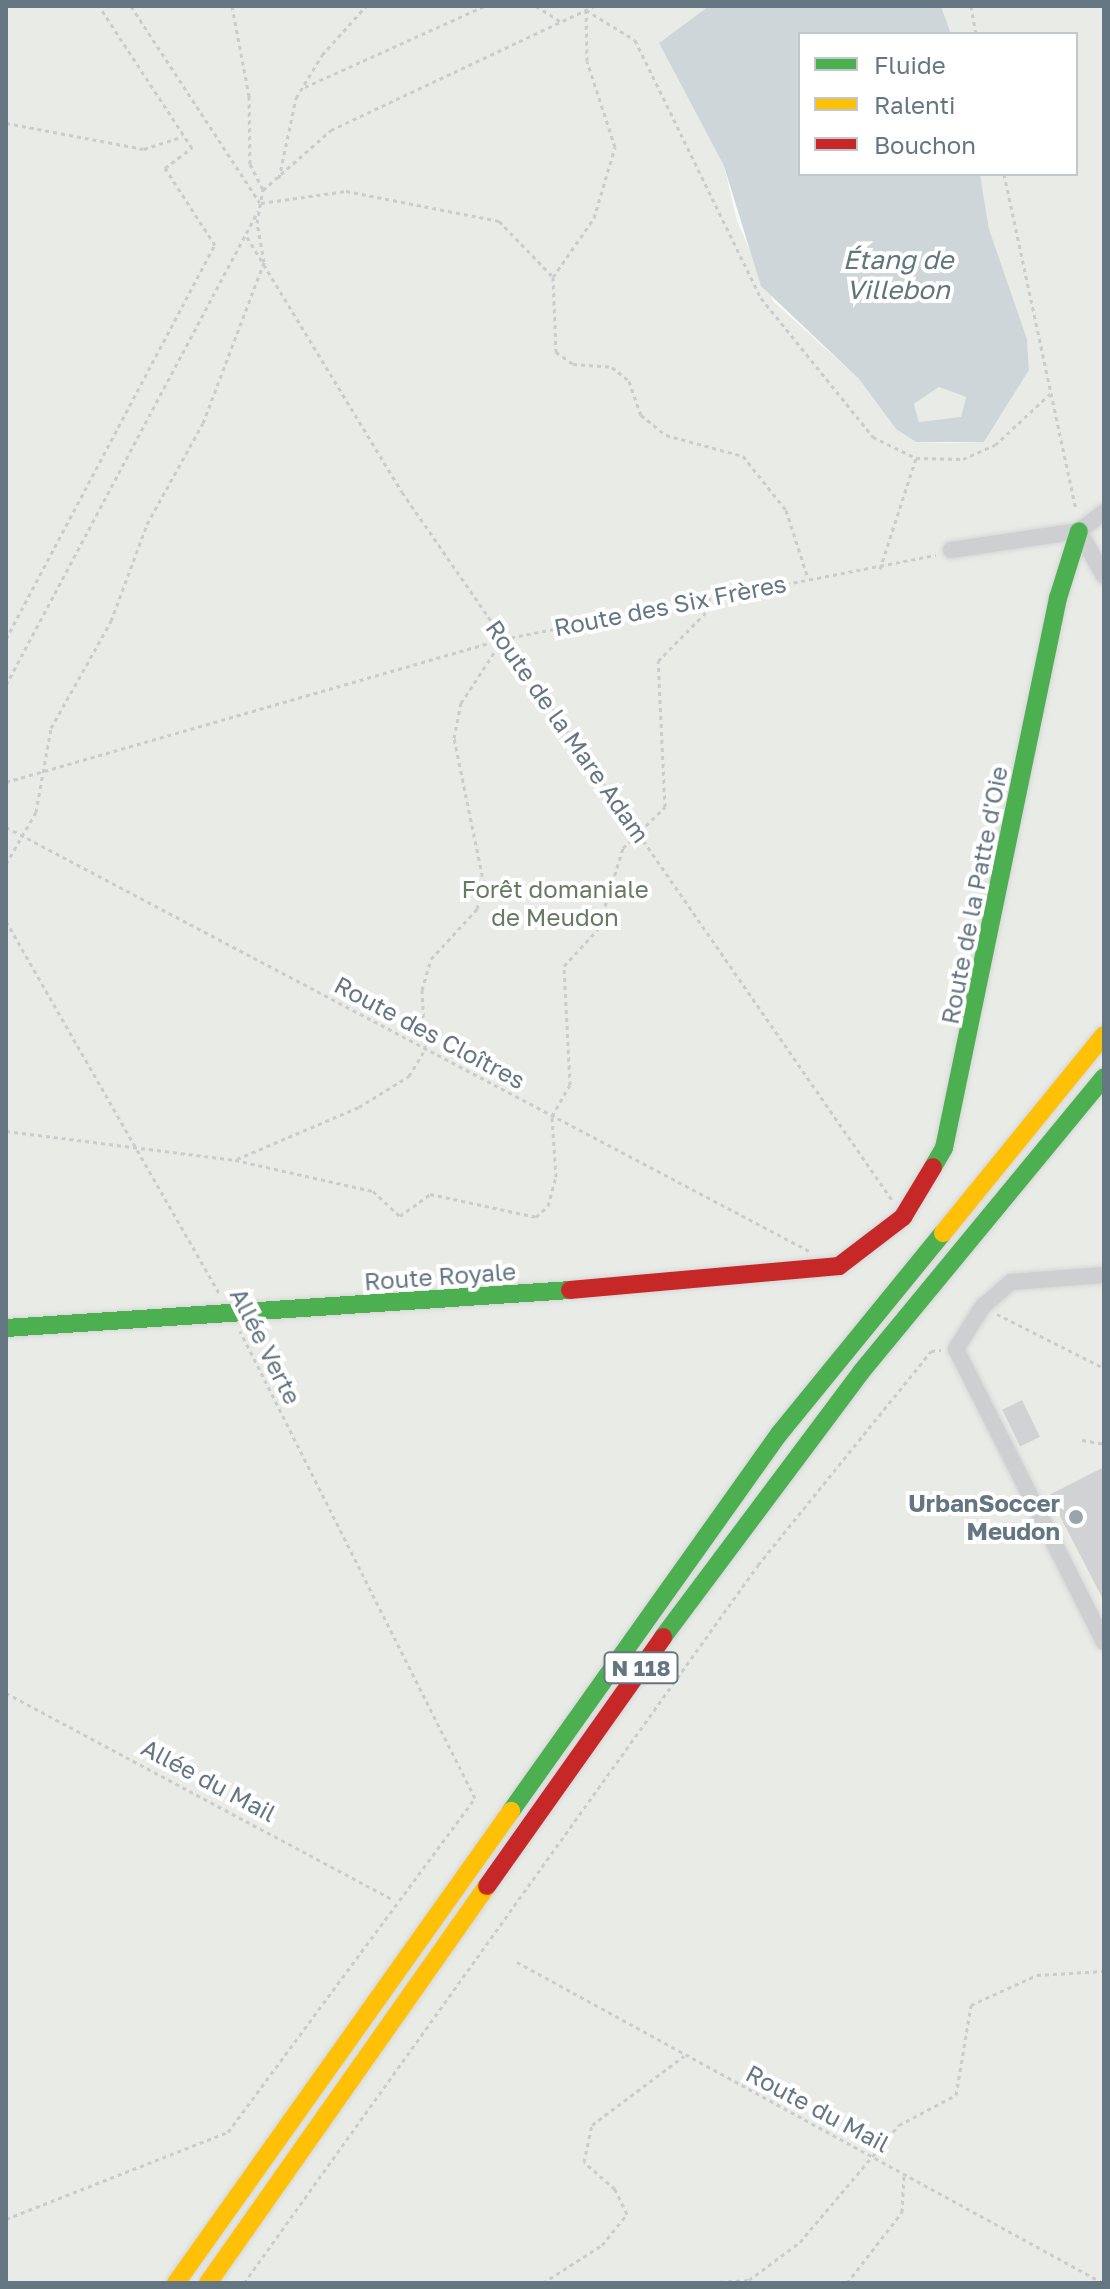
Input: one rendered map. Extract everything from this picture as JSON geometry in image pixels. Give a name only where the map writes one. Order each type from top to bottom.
[{"type":"main road","name":"Route de la Patte d'Oie","points":[[871,1248],[903,1217],[944,1148],[1058,598],[1079,531]]},
{"type":"main road","name":"N 118","points":[[176,2283],[779,1434],[1104,1035]]},
{"type":"main road","name":"N 118","points":[[208,2283],[770,1490],[1104,1077]]},
{"type":"main road","name":"Route Royale","points":[[6,1328],[231,1314],[839,1266],[871,1248]]},
{"type":"street","points":[[951,550],[1079,531],[1104,512]]},
{"type":"street","points":[[1079,531],[1104,576]]},
{"type":"street","points":[[1104,1275],[1011,1282],[983,1306],[956,1349],[1104,1642]]},
{"type":"path","points":[[6,639],[215,245],[165,168],[192,148],[99,6]]},
{"type":"path","points":[[6,864],[26,840],[51,728],[111,621],[147,524],[203,423],[264,262],[260,203],[131,6]]},
{"type":"path","points":[[6,685],[247,237],[260,203],[263,190],[250,164],[250,135],[232,6]]},
{"type":"path","points":[[279,178],[283,137],[302,88],[366,6]]},
{"type":"path","points":[[302,88],[484,6]]},
{"type":"path","points":[[536,6],[562,22]]},
{"type":"path","points":[[263,190],[331,130],[595,6]]},
{"type":"path","points":[[971,6],[976,32]]},
{"type":"path","points":[[586,10],[587,61],[615,147],[594,218],[553,277],[556,352],[573,364],[612,367],[629,381],[641,415],[666,435],[743,456],[786,510],[808,578]]},
{"type":"path","points":[[586,10],[635,40],[761,298],[873,437],[916,458],[963,459],[995,445],[1052,392]]},
{"type":"path","points":[[6,123],[144,149],[183,137]]},
{"type":"path","points":[[1004,176],[1079,531]]},
{"type":"path","points":[[260,203],[346,191],[439,205],[499,221],[553,277]]},
{"type":"path","name":"Route de la Mare Adam","points":[[247,237],[402,492],[903,1217]]},
{"type":"path","points":[[880,570],[916,458]]},
{"type":"path","name":"Route des Six Frères","points":[[6,782],[42,777],[503,639],[808,578],[880,570],[951,550]]},
{"type":"path","points":[[6,1131],[137,1151],[235,1160],[373,1191],[400,1216],[430,1194],[536,1217],[548,1206],[556,1177],[552,1116],[570,1085],[564,966],[598,929],[623,848],[640,835],[665,807],[658,661],[723,595]]},
{"type":"path","points":[[235,1160],[359,1107],[409,1076],[425,1049],[422,990],[431,959],[477,909],[484,884],[454,738],[461,703],[503,639]]},
{"type":"path","name":"Route des Cloîtres","points":[[6,827],[839,1266]]},
{"type":"path","name":"Allée Verte","points":[[6,921],[231,1314],[475,1798],[395,1900]]},
{"type":"path","points":[[983,1306],[1104,1368]]},
{"type":"path","points":[[244,2283],[758,1565],[931,1351],[956,1349]]},
{"type":"path","points":[[1082,1440],[1104,1444]]},
{"type":"path","name":"Allée du Mail","points":[[6,1693],[395,1900]]},
{"type":"path","points":[[6,2219],[228,2132],[395,1900]]},
{"type":"path","name":"Route du Mail","points":[[517,1962],[1103,2283]]},
{"type":"path","points":[[704,2283],[749,2280],[800,2242],[867,2155],[899,2125],[956,2095],[971,2005],[1037,1975],[1104,1971]]},
{"type":"path","points":[[543,2283],[602,2245],[627,2214],[615,2189],[584,2162],[592,2125],[684,2056]]},
{"type":"path","points":[[847,2283],[902,2212],[904,2175]]},
{"type":"green space","name":"Forêt domaniale de Meudon","points":[[6,6],[709,6],[659,43],[724,166],[737,221],[773,301],[859,379],[896,429],[916,442],[950,443],[984,442],[1029,370],[1027,339],[989,229],[980,176],[1078,176],[1078,32],[950,32],[941,6],[1104,6],[1104,2283],[6,2283]]},
{"type":"green space","points":[[939,387],[966,397],[961,418],[919,422],[914,404]]},
{"type":"water","name":"Étang de Villebon","points":[[709,6],[941,6],[950,32],[798,32],[798,176],[980,176],[989,229],[1027,339],[1029,370],[984,442],[916,442],[896,429],[859,379],[761,286],[724,166],[659,43]],"holes":[[[939,387],[966,397],[961,417],[919,422],[914,404]]]},
{"type":"building","points":[[1022,1400],[1040,1437],[1020,1446],[1002,1410]]},
{"type":"building","points":[[1104,1467],[1104,1601],[1049,1495]]},
{"type":"traffic: fast","points":[[933,1167],[944,1148],[1058,598],[1079,531]]},
{"type":"traffic: fast","points":[[663,1637],[861,1372],[1104,1077]]},
{"type":"traffic: fast","points":[[511,1811],[779,1434],[943,1233]]},
{"type":"traffic: fast","points":[[6,1328],[570,1290]]},
{"type":"traffic: slow","points":[[943,1233],[1104,1035]]},
{"type":"traffic: slow","points":[[176,2283],[511,1811]]},
{"type":"traffic: slow","points":[[208,2283],[487,1886]]},
{"type":"traffic: jam","points":[[570,1290],[839,1266],[903,1217],[933,1167]]},
{"type":"traffic: jam","points":[[487,1886],[663,1637]]},
{"type":"place","name":"UrbanSoccer Meudon","points":[[1076,1517]]}]
